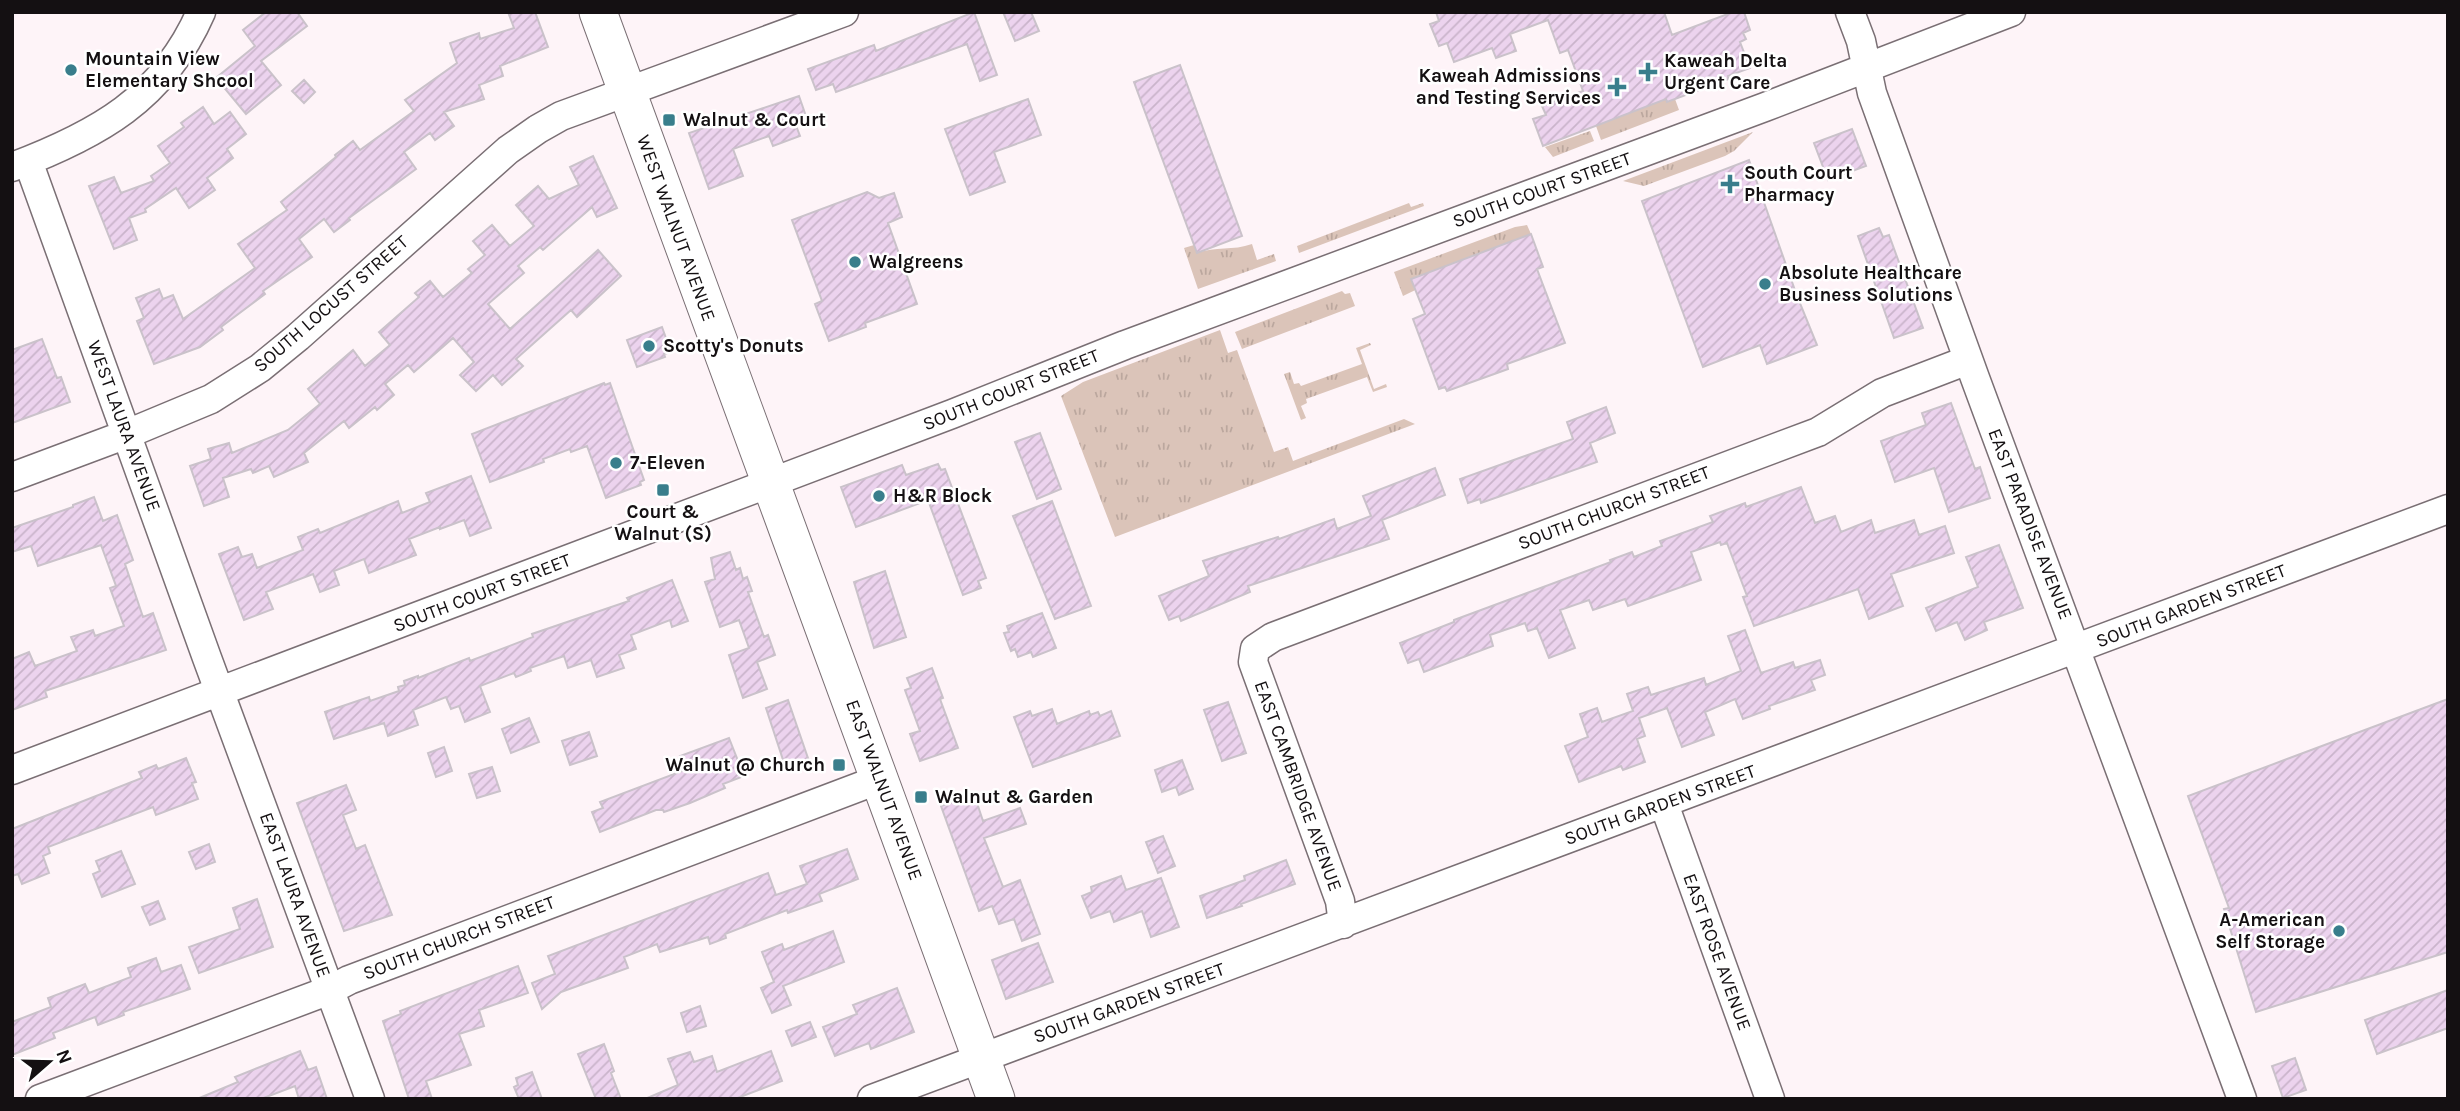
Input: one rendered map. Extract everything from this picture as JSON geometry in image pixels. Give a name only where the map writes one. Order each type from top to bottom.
[{"type":"main road","name":"WEST WALNUT AVENUE","points":[[598,12],[769,483]]},
{"type":"main road","name":"EAST WALNUT AVENUE","points":[[769,483],[996,1099]]},
{"type":"street","points":[[20,164],[85,136],[118,117],[145,94],[168,67],[201,12]]},
{"type":"street","name":"SOUTH LOCUST STREET","points":[[12,477],[211,400],[260,368],[508,150],[561,116],[844,12]]},
{"type":"street","name":"EAST PARADISE AVENUE","points":[[1850,12],[1861,41],[1872,93],[1968,360],[2242,1099]]},
{"type":"street","name":"SOUTH COURT STREET","points":[[12,770],[966,409],[1125,345],[2011,12]]},
{"type":"street","name":"WEST LAURA AVENUE","points":[[20,164],[127,434],[220,692]]},
{"type":"street","name":"SOUTH CHURCH STREET","points":[[1255,649],[1273,637],[1818,432],[1882,393],[1968,360]]},
{"type":"street","name":"SOUTH GARDEN STREET","points":[[872,1099],[2448,509]]},
{"type":"street","name":"EAST CAMBRIDGE AVENUE","points":[[1255,649],[1253,663],[1340,901],[1343,924]]},
{"type":"street","name":"EAST LAURA AVENUE","points":[[220,692],[370,1099]]},
{"type":"street","name":"SOUTH CHURCH STREET","points":[[40,1099],[880,779]]},
{"type":"street","name":"EAST ROSE AVENUE","points":[[1664,804],[1770,1099]]},
{"type":"green space","points":[[1666,99],[1668,102],[1675,99],[1679,110],[1601,140],[1596,126]]},
{"type":"green space","points":[[1590,131],[1594,141],[1553,157],[1545,147]]},
{"type":"green space","points":[[1753,132],[1725,156],[1644,186],[1623,181]]},
{"type":"green space","points":[[1409,203],[1411,207],[1423,203],[1424,206],[1299,253],[1297,246]]},
{"type":"green space","points":[[1527,225],[1531,234],[1403,296],[1394,272],[1515,227]]},
{"type":"green space","points":[[1252,244],[1257,260],[1274,254],[1276,261],[1198,289],[1184,248],[1194,245],[1197,253]]},
{"type":"green space","points":[[1342,291],[1345,294],[1350,293],[1355,306],[1242,349],[1235,332]]},
{"type":"green space","points":[[1220,330],[1228,353],[1237,350],[1274,452],[1288,447],[1293,461],[1404,419],[1415,424],[1115,537],[1061,396],[1083,382]]},
{"type":"green space","points":[[1370,343],[1371,345],[1360,350],[1374,389],[1386,384],[1387,387],[1373,392],[1367,377],[1306,399],[1307,403],[1301,406],[1306,418],[1301,420],[1284,374],[1290,372],[1294,384],[1299,383],[1301,386],[1362,364],[1356,348]]},
{"type":"building","points":[[266,12],[297,12],[307,26],[261,61],[281,85],[246,114],[216,78],[255,46],[243,30]]},
{"type":"building","points":[[508,12],[535,12],[548,47],[500,66],[503,76],[479,85],[484,99],[444,112],[454,126],[435,140],[430,133],[404,152],[416,169],[334,232],[324,219],[299,239],[312,257],[263,291],[265,294],[221,327],[223,330],[200,347],[154,364],[137,321],[144,318],[136,298],[159,289],[163,299],[173,295],[183,319],[255,268],[238,244],[287,210],[281,202],[353,141],[360,150],[414,111],[405,100],[457,63],[450,43],[479,33],[480,39],[514,28]]},
{"type":"building","points":[[974,12],[997,75],[980,81],[967,44],[836,92],[833,84],[816,90],[808,69],[874,45],[876,51]]},
{"type":"building","points":[[1003,12],[1031,12],[1039,31],[1015,41]]},
{"type":"building","points":[[1436,12],[1664,12],[1672,35],[1733,12],[1744,12],[1750,30],[1743,33],[1746,39],[1740,42],[1750,68],[1728,76],[1729,79],[1667,102],[1666,99],[1543,146],[1533,119],[1546,115],[1542,106],[1583,91],[1568,50],[1560,53],[1548,20],[1510,34],[1516,51],[1496,58],[1492,48],[1454,62],[1447,43],[1439,46],[1430,24],[1439,21]]},
{"type":"building","points":[[1180,65],[1242,236],[1197,253],[1134,82]]},
{"type":"building","points":[[304,80],[315,92],[304,103],[292,91]]},
{"type":"building","points":[[799,96],[807,119],[795,123],[800,136],[773,146],[769,136],[733,149],[743,176],[709,189],[689,133]]},
{"type":"building","points":[[1028,99],[1041,135],[994,152],[1005,182],[970,195],[945,129]]},
{"type":"building","points":[[203,107],[214,124],[230,112],[246,134],[227,149],[233,158],[207,178],[215,190],[189,208],[176,188],[145,209],[146,212],[129,218],[137,240],[114,249],[89,186],[114,177],[121,193],[154,181],[151,176],[170,163],[158,146],[184,127],[181,123]]},
{"type":"building","points":[[1852,129],[1866,166],[1828,180],[1814,143]]},
{"type":"building","points":[[593,156],[617,208],[597,217],[592,207],[543,250],[540,247],[518,266],[524,273],[488,304],[510,329],[598,250],[621,276],[577,317],[571,310],[516,359],[523,366],[502,385],[493,375],[476,391],[460,375],[474,362],[453,338],[414,372],[408,365],[385,384],[394,395],[377,410],[375,407],[349,428],[344,421],[304,453],[308,462],[274,477],[269,466],[253,473],[251,469],[223,478],[229,497],[204,506],[190,466],[211,459],[208,449],[229,443],[232,453],[288,430],[320,404],[308,389],[353,350],[365,366],[390,345],[379,332],[419,297],[415,293],[430,281],[443,297],[472,273],[468,269],[485,255],[473,241],[492,225],[510,246],[534,226],[516,205],[538,186],[549,199],[579,185],[570,167]]},
{"type":"building","points":[[1749,160],[1817,345],[1767,364],[1760,345],[1703,367],[1642,201]]},
{"type":"building","name":"Walgreens","points":[[867,192],[879,198],[894,193],[902,217],[888,223],[917,304],[865,323],[866,327],[829,341],[815,304],[822,301],[792,220]]},
{"type":"building","points":[[1879,228],[1883,237],[1889,235],[1923,328],[1894,338],[1858,236]]},
{"type":"building","points":[[1531,234],[1543,267],[1537,269],[1565,343],[1507,364],[1508,369],[1447,391],[1445,387],[1439,389],[1413,319],[1425,314],[1411,279]]},
{"type":"building","name":"Scotty's Donuts","points":[[662,327],[671,352],[664,354],[665,357],[637,367],[627,340]]},
{"type":"building","points":[[42,339],[57,378],[61,377],[70,402],[12,423],[12,350]]},
{"type":"building","points":[[610,383],[644,480],[640,482],[641,485],[606,498],[587,446],[543,459],[544,462],[490,482],[472,434]]},
{"type":"building","points":[[1951,403],[1975,469],[1980,467],[1990,498],[1949,512],[1934,468],[1895,482],[1881,441],[1926,425],[1922,413]]},
{"type":"building","points":[[1606,407],[1615,433],[1590,443],[1597,462],[1481,503],[1480,499],[1468,503],[1460,479],[1573,439],[1567,422]]},
{"type":"building","points":[[1040,433],[1061,489],[1037,499],[1015,442]]},
{"type":"building","points":[[938,464],[941,470],[945,469],[986,578],[978,581],[981,588],[963,595],[928,500],[856,527],[841,487],[902,465],[906,475]]},
{"type":"building","points":[[1435,468],[1445,495],[1382,520],[1389,539],[1248,586],[1250,592],[1181,621],[1179,616],[1169,620],[1159,596],[1209,576],[1203,561],[1278,537],[1279,539],[1334,519],[1337,529],[1371,516],[1363,496]]},
{"type":"building","points":[[471,476],[491,528],[470,536],[464,520],[440,527],[409,539],[416,555],[369,573],[364,559],[334,571],[339,585],[320,592],[313,574],[266,592],[273,609],[244,620],[219,554],[238,547],[242,557],[252,554],[257,568],[303,550],[298,537],[318,529],[320,533],[398,501],[402,513],[430,502],[426,493]]},
{"type":"building","points":[[1801,487],[1815,523],[1835,516],[1841,532],[1871,520],[1875,533],[1914,520],[1919,535],[1945,526],[1954,553],[1891,574],[1903,606],[1869,619],[1858,589],[1754,626],[1743,597],[1747,596],[1727,543],[1721,545],[1720,542],[1691,552],[1701,580],[1628,606],[1625,599],[1593,610],[1589,600],[1560,610],[1575,648],[1549,658],[1537,628],[1528,631],[1525,623],[1490,635],[1493,646],[1424,672],[1419,659],[1408,663],[1400,643],[1454,620],[1611,562],[1610,560],[1632,552],[1634,557],[1662,546],[1660,541],[1713,522],[1710,516],[1745,503],[1746,507]]},
{"type":"building","points":[[94,497],[103,521],[117,515],[133,560],[125,564],[143,617],[153,613],[166,650],[45,691],[47,697],[12,710],[12,659],[29,652],[35,666],[77,651],[71,637],[93,630],[95,636],[124,626],[110,588],[116,586],[101,545],[38,566],[31,546],[12,552],[12,528]]},
{"type":"building","points":[[1052,501],[1091,606],[1055,619],[1013,516]]},
{"type":"building","points":[[1999,545],[2023,608],[1984,622],[1987,630],[1965,640],[1957,622],[1936,631],[1926,608],[1978,587],[1966,557]]},
{"type":"building","points":[[730,552],[736,570],[740,568],[743,579],[747,577],[752,591],[748,592],[764,637],[768,635],[775,655],[757,662],[767,689],[743,698],[729,655],[749,648],[739,620],[720,627],[705,582],[715,579],[711,558]]},
{"type":"building","points":[[885,571],[906,637],[874,648],[854,582]]},
{"type":"building","points":[[672,580],[688,621],[672,627],[670,620],[631,635],[636,649],[619,655],[624,668],[597,677],[591,660],[568,668],[564,656],[530,668],[531,671],[516,677],[514,673],[480,686],[490,712],[465,722],[459,706],[451,709],[446,697],[413,710],[418,725],[388,736],[384,723],[334,739],[325,712],[369,697],[370,701],[399,691],[398,687],[405,685],[404,681],[469,658],[470,661],[533,637],[532,634],[629,601],[627,598]]},
{"type":"building","points":[[1042,613],[1056,648],[1033,657],[1031,652],[1018,657],[1015,649],[1011,651],[1004,633],[1009,632],[1007,626]]},
{"type":"building","points":[[1745,630],[1761,673],[1793,662],[1795,668],[1820,660],[1825,675],[1811,680],[1815,690],[1769,706],[1770,709],[1743,719],[1735,699],[1705,712],[1714,735],[1682,747],[1667,708],[1639,718],[1645,736],[1637,739],[1645,762],[1623,770],[1621,766],[1579,782],[1565,746],[1588,737],[1580,714],[1597,708],[1602,722],[1633,711],[1627,694],[1648,687],[1651,695],[1704,678],[1706,685],[1741,671],[1728,636]]},
{"type":"building","points":[[932,668],[958,748],[920,761],[910,734],[920,731],[905,690],[911,688],[907,678]]},
{"type":"building","points":[[2448,699],[2448,952],[2256,1012],[2224,909],[2229,908],[2188,796]]},
{"type":"building","points":[[788,700],[810,764],[787,772],[766,708]]},
{"type":"building","points":[[1228,702],[1246,753],[1222,761],[1204,710]]},
{"type":"building","points":[[1052,709],[1057,724],[1089,711],[1090,715],[1098,712],[1100,716],[1111,711],[1120,736],[1033,767],[1014,717],[1030,711],[1032,716]]},
{"type":"building","points":[[529,718],[539,742],[511,753],[502,729]]},
{"type":"building","points":[[589,732],[597,756],[570,765],[562,741]]},
{"type":"building","points":[[729,738],[744,776],[723,784],[725,788],[690,803],[664,812],[656,810],[600,832],[592,812],[603,808],[600,802],[685,770],[680,756]]},
{"type":"building","points":[[444,747],[452,771],[436,777],[428,753]]},
{"type":"building","points":[[186,758],[196,782],[192,783],[198,799],[156,815],[153,807],[48,847],[50,853],[43,856],[49,873],[22,884],[18,874],[12,876],[12,829],[142,778],[139,772],[156,765],[158,769]]},
{"type":"building","points":[[1182,760],[1193,789],[1179,795],[1176,787],[1162,792],[1155,770]]},
{"type":"building","points":[[492,767],[500,791],[477,798],[469,774]]},
{"type":"building","points":[[346,785],[356,810],[343,815],[356,849],[365,845],[392,915],[344,931],[297,803]]},
{"type":"building","points":[[974,794],[983,821],[1020,808],[1026,824],[984,838],[1003,887],[1020,880],[1040,934],[1022,941],[1014,919],[999,924],[992,906],[979,911],[941,806]]},
{"type":"building","points":[[1163,836],[1175,866],[1158,873],[1146,842]]},
{"type":"building","points":[[209,844],[215,862],[196,869],[189,852]]},
{"type":"building","points":[[847,849],[858,879],[819,894],[822,901],[788,913],[787,910],[725,934],[726,938],[710,944],[708,937],[660,952],[657,944],[624,957],[628,968],[561,992],[542,1009],[532,983],[555,974],[548,956],[768,873],[776,895],[807,884],[800,866]]},
{"type":"building","points":[[121,851],[135,884],[102,897],[93,874],[100,871],[96,861]]},
{"type":"building","points":[[1286,860],[1295,884],[1207,918],[1200,896],[1245,880],[1244,876]]},
{"type":"building","points":[[1121,876],[1126,890],[1161,878],[1179,927],[1151,937],[1142,911],[1114,922],[1110,911],[1091,918],[1082,896],[1092,892],[1091,887]]},
{"type":"building","points":[[257,899],[273,947],[199,973],[189,947],[240,929],[233,908]]},
{"type":"building","points":[[158,901],[165,919],[150,925],[142,907]]},
{"type":"building","points":[[833,931],[844,962],[783,986],[791,1005],[772,1013],[761,988],[774,982],[762,952],[782,944],[784,950]]},
{"type":"building","points":[[1038,943],[1053,982],[1006,999],[992,960]]},
{"type":"building","points":[[156,958],[161,972],[181,965],[190,989],[123,1012],[124,1015],[98,1025],[95,1017],[53,1033],[55,1038],[12,1055],[12,1022],[51,1007],[48,998],[85,984],[89,993],[131,977],[128,968]]},
{"type":"building","points":[[518,966],[528,993],[479,1010],[484,1026],[459,1034],[471,1065],[426,1081],[432,1099],[409,1099],[383,1021],[401,1014],[400,1011]]},
{"type":"building","points":[[897,988],[914,1032],[871,1049],[869,1043],[835,1056],[823,1027],[857,1014],[853,1005]]},
{"type":"building","points":[[2448,990],[2448,1028],[2377,1054],[2365,1020]]},
{"type":"building","points":[[700,1006],[706,1026],[687,1032],[681,1013]]},
{"type":"building","points":[[810,1022],[816,1037],[792,1046],[786,1031]]},
{"type":"building","points":[[604,1044],[621,1099],[596,1099],[578,1054]]},
{"type":"building","points":[[300,1051],[308,1070],[316,1067],[327,1099],[299,1099],[295,1086],[261,1099],[197,1099],[238,1082],[235,1077]]},
{"type":"building","points":[[771,1051],[782,1081],[735,1099],[645,1099],[678,1085],[668,1059],[690,1052],[694,1062],[712,1056],[717,1072]]},
{"type":"building","points":[[2295,1058],[2306,1090],[2283,1098],[2272,1066]]},
{"type":"building","points":[[532,1072],[542,1099],[519,1099],[514,1087],[518,1085],[516,1078]]},
{"type":"place","name":"Mountain View Elementary Shcool","points":[[71,70]]},
{"type":"place","name":"Kaweah Delta Urgent Care","points":[[1648,72]]},
{"type":"place","name":"Kaweah Admissions and Testing Services","points":[[1617,87]]},
{"type":"place","name":"Walnut & Court","points":[[669,120]]},
{"type":"place","name":"South Court Pharmacy","points":[[1730,184]]},
{"type":"place","name":"Walgreens","points":[[855,262]]},
{"type":"place","name":"Absolute Healthcare Business Solutions","points":[[1765,284]]},
{"type":"place","name":"Scotty's Donuts","points":[[649,346]]},
{"type":"place","name":"7-Eleven","points":[[616,463]]},
{"type":"place","name":"Court & Walnut (S)","points":[[663,490]]},
{"type":"place","name":"H&R Block","points":[[879,496]]},
{"type":"place","name":"Walnut @ Church","points":[[839,765]]},
{"type":"place","name":"Walnut & Garden","points":[[921,797]]},
{"type":"place","name":"A-American Self Storage","points":[[2339,931]]}]
